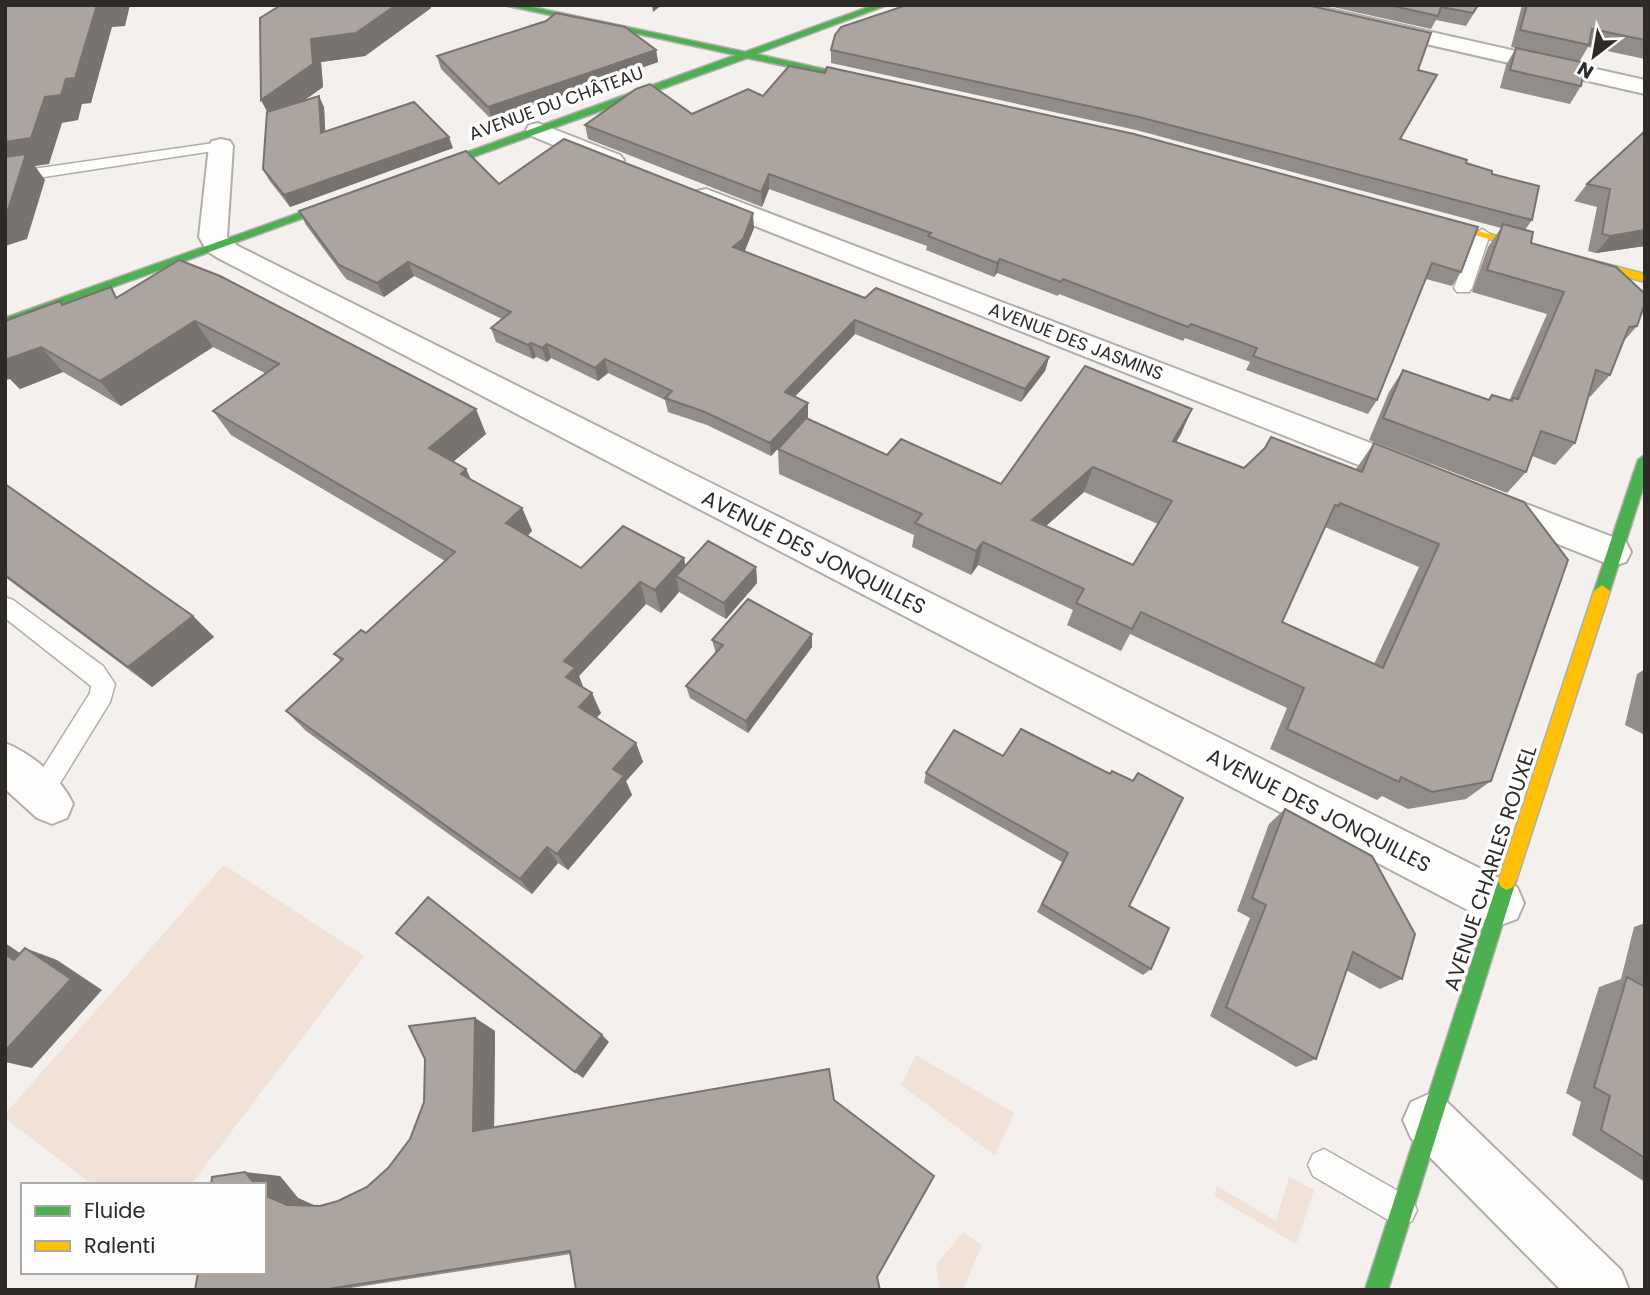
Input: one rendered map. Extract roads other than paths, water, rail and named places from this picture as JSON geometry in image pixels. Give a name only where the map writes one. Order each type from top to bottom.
[{"type":"street","points":[[508,5],[896,86]]},
{"type":"street","name":"AVENUE DU CHÂTEAU","points":[[399,180],[883,5]]},
{"type":"street","points":[[1281,5],[1645,87]]},
{"type":"street","points":[[538,130],[639,171]]},
{"type":"street","points":[[217,245],[214,223],[222,146]]},
{"type":"street","name":"AVENUE DES JASMINS","points":[[678,186],[1614,552]]},
{"type":"street","points":[[5,322],[361,194]]},
{"type":"street","points":[[1402,212],[1645,278]]},
{"type":"street","name":"AVENUE DES JONQUILLES","points":[[217,245],[1501,903]]},
{"type":"street","name":"AVENUE CHARLES ROUXEL","points":[[1376,1290],[1645,460]]},
{"type":"street","points":[[5,762],[46,798]]},
{"type":"street","points":[[1429,1120],[1601,1290]]},
{"type":"lane","points":[[5,178],[222,146]]},
{"type":"lane","points":[[1463,288],[1482,234]]},
{"type":"lane","points":[[5,606],[95,673],[103,684],[102,695],[46,798]]},
{"type":"lane","points":[[1324,1165],[1401,1210]]}]
